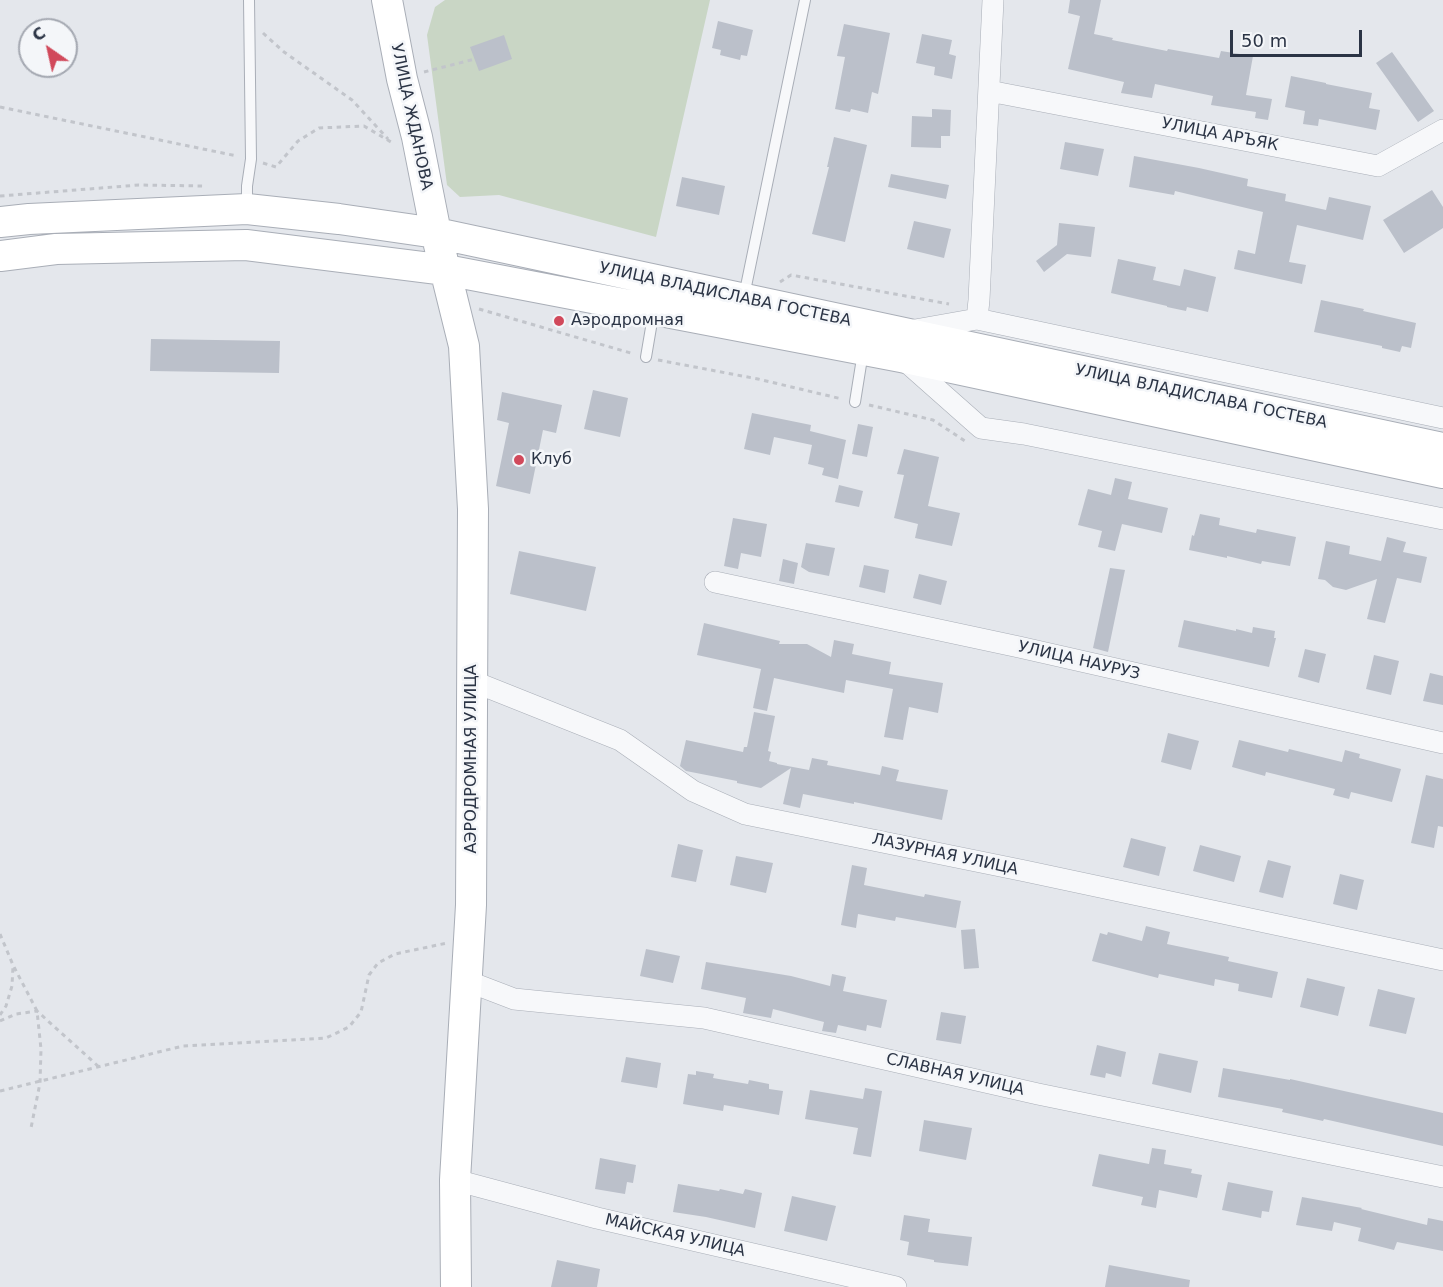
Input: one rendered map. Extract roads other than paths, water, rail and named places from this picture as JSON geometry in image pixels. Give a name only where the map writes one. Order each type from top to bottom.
[{"type":"main road","name":"УЛИЦА ЖДАНОВА","points":[[393,1],[402,79],[404,140],[436,233]]},
{"type":"main road","name":"УЛИЦА ВЛАДИСЛАВА ГОСТЕВА","points":[[0,222],[247,209],[436,233],[744,300],[900,345],[1443,473]]},
{"type":"main road","name":"АЭРОДРОМНАЯ УЛИЦА","points":[[436,233],[464,346],[474,509],[471,893],[455,1180],[456,1287]]},
{"type":"main road","name":"УЛИЦА ВЛАДИСЛАВА ГОСТЕВА","points":[[0,256],[56,249],[246,245],[446,270],[863,350],[900,345],[1443,448]]},
{"type":"street","points":[[978,309],[993,0]]},
{"type":"street","name":"УЛИЦА АРЪЯК","points":[[989,91],[1378,166],[1443,129]]},
{"type":"street","points":[[1443,418],[978,309],[900,345],[981,428],[1024,434],[1443,519]]},
{"type":"street","name":"УЛИЦА НАУРУЗ","points":[[715,582],[1443,742]]},
{"type":"street","name":"ЛАЗУРНАЯ УЛИЦА","points":[[472,681],[620,740],[693,791],[745,814],[1443,960]]},
{"type":"street","name":"СЛАВНАЯ УЛИЦА","points":[[467,981],[514,999],[704,1018],[1038,1094],[1443,1177]]},
{"type":"street","name":"МАЙСКАЯ УЛИЦА","points":[[455,1180],[597,1218],[896,1287]]},
{"type":"lane","points":[[247,209],[247,186],[251,159],[249,0]]},
{"type":"lane","points":[[744,300],[805,0]]},
{"type":"lane","points":[[646,357],[654,309]]},
{"type":"lane","points":[[855,402],[863,350]]},
{"type":"place","name":"Аэродромная","points":[[559,321]]},
{"type":"place","name":"Клуб","points":[[519,460]]}]
